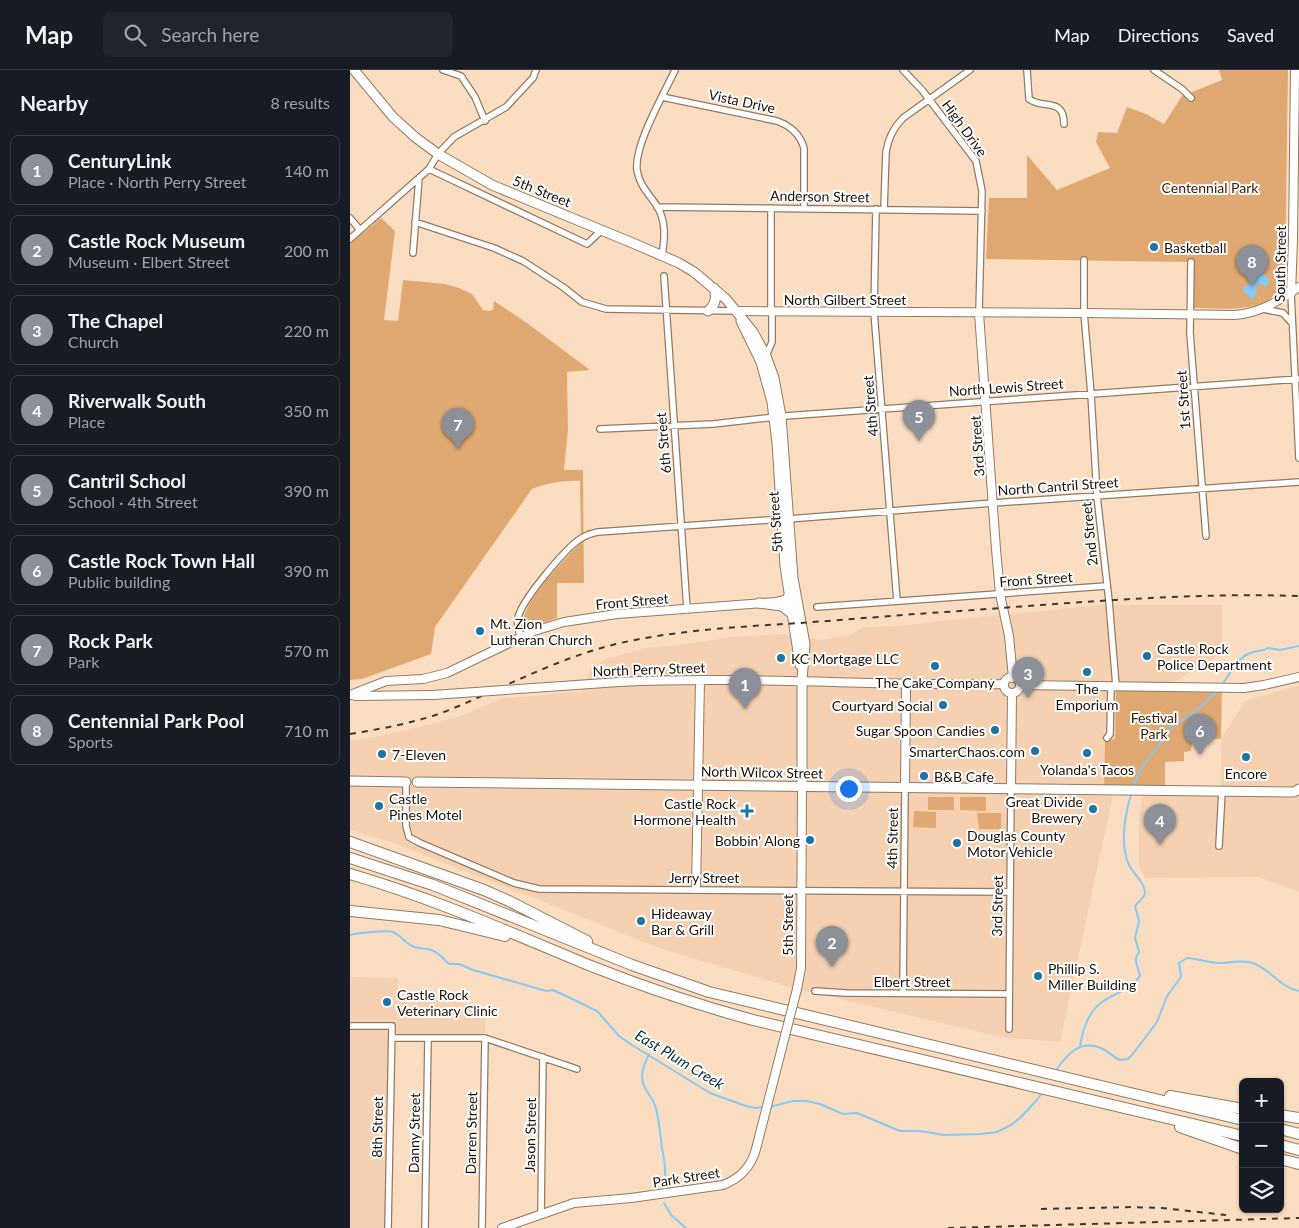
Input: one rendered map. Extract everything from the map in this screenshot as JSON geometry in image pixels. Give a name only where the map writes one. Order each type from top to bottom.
[{"type":"highway","points":[[350,842],[458,880],[509,901],[632,966]]},
{"type":"highway","points":[[350,858],[433,884],[632,966],[685,985],[739,1000],[1239,1119]]},
{"type":"highway","points":[[350,874],[435,902],[568,956],[674,996],[728,1013],[1239,1135]]},
{"type":"highway","points":[[350,911],[454,922],[493,932],[568,956]]},
{"type":"highway","points":[[1100,1086],[1239,1107]]},
{"type":"highway","points":[[1127,1109],[1239,1148]]},
{"type":"highway","points":[[1284,1116],[1299,1118]]},
{"type":"highway","points":[[1284,1130],[1299,1134]]},
{"type":"highway","points":[[1284,1146],[1299,1150]]},
{"type":"highway","points":[[1284,1160],[1299,1164]]},
{"type":"main road","name":"5th Street","points":[[354,70],[393,117],[415,138],[438,154],[492,185],[662,255],[690,269],[714,288],[737,311],[753,332],[766,356],[777,390],[789,598],[802,680]]},
{"type":"main road","points":[[708,311],[715,303],[716,295],[714,288]]},
{"type":"main road","name":"5th Street","points":[[737,311],[763,368],[778,417]]},
{"type":"main road","name":"5th Street","points":[[789,576],[805,644],[802,680],[802,786]]},
{"type":"main road","points":[[759,603],[782,606],[792,614]]},
{"type":"main road","name":"North Wilcox Street","points":[[350,781],[406,782]]},
{"type":"main road","name":"North Wilcox Street","points":[[418,782],[1297,792]]},
{"type":"street","points":[[443,70],[461,76],[475,97],[485,121]]},
{"type":"street","points":[[350,238],[430,169],[438,154],[454,137],[485,121],[506,107],[533,78],[536,70]]},
{"type":"street","points":[[662,255],[664,226],[657,207],[640,181],[637,164],[642,141],[675,70]]},
{"type":"street","name":"High Drive","points":[[903,70],[929,98],[976,160],[981,180],[982,211]]},
{"type":"street","points":[[884,210],[888,142],[899,122],[929,98],[970,70]]},
{"type":"street","points":[[1027,70],[1029,100],[1059,108],[1064,114],[1064,124]]},
{"type":"street","points":[[1154,70],[1182,89],[1191,98]]},
{"type":"street","name":"South Street","points":[[1295,70],[1291,293],[1297,379],[1299,458]]},
{"type":"street","name":"Vista Drive","points":[[662,97],[777,121],[791,128],[801,139],[805,153],[804,208]]},
{"type":"street","points":[[430,169],[587,244],[602,230]]},
{"type":"street","points":[[413,253],[419,178]]},
{"type":"street","name":"Anderson Street","points":[[657,207],[982,211]]},
{"type":"street","points":[[766,356],[772,342],[771,208]]},
{"type":"street","name":"4th Street","points":[[876,209],[874,312],[897,600]]},
{"type":"street","name":"3rd Street","points":[[982,211],[979,313],[1000,594],[1009,636],[1013,678]]},
{"type":"street","points":[[350,218],[360,230]]},
{"type":"street","name":"North Gilbert Street","points":[[415,222],[494,248],[523,261],[582,302],[606,309],[1235,315],[1263,309],[1299,287]]},
{"type":"street","name":"2nd Street","points":[[1084,260],[1084,313],[1097,496],[1114,686],[1110,734],[1107,738]]},
{"type":"street","name":"1st Street","points":[[1191,262],[1190,314],[1201,488],[1206,536]]},
{"type":"street","points":[[1292,262],[1299,272]]},
{"type":"street","name":"6th Street","points":[[664,276],[687,609]]},
{"type":"street","points":[[1263,309],[1283,313],[1292,325]]},
{"type":"street","name":"North Lewis Street","points":[[600,429],[713,424],[883,408],[1297,379]]},
{"type":"street","name":"North Cantril Street","points":[[521,637],[518,616],[548,572],[566,551],[580,539],[586,535],[598,532],[1299,482]]},
{"type":"street","points":[[776,602],[784,596],[789,576]]},
{"type":"street","name":"Front Street","points":[[817,607],[1106,586]]},
{"type":"street","name":"Front Street","points":[[350,696],[386,681],[432,678],[455,670],[549,625],[617,614],[776,602],[789,598]]},
{"type":"street","points":[[1020,685],[1244,688],[1299,676]]},
{"type":"street","points":[[1008,678],[1013,678],[1018,680],[1020,685],[1017,692],[1012,693],[1006,690],[1004,684],[1008,678]]},
{"type":"street","name":"Front Street","points":[[350,696],[385,695],[396,684],[413,680]]},
{"type":"street","points":[[696,890],[700,680]]},
{"type":"street","name":"North Perry Street","points":[[385,695],[433,695],[619,682],[700,680],[1004,684]]},
{"type":"street","name":"4th Street","points":[[904,993],[906,684]]},
{"type":"street","name":"3rd Street","points":[[1008,1029],[1012,693]]},
{"type":"street","name":"North Wilcox Street","points":[[406,782],[418,782]]},
{"type":"street","name":"Jerry Street","points":[[406,782],[406,826],[409,837],[514,883],[532,888],[588,890],[1010,892]]},
{"type":"street","name":"5th Street","points":[[797,989],[801,968],[802,786]]},
{"type":"street","points":[[1219,846],[1222,791]]},
{"type":"street","name":"Park Street","points":[[502,1228],[574,1203],[631,1198],[723,1185],[744,1173],[751,1164],[756,1149],[797,989]]},
{"type":"street","name":"Elbert Street","points":[[815,991],[846,993],[1009,994]]},
{"type":"street","name":"8th Street","points":[[350,1026],[392,1026],[388,1228]]},
{"type":"street","points":[[392,1038],[485,1038],[577,1070]]},
{"type":"street","name":"Danny Street","points":[[425,1228],[428,1038]]},
{"type":"street","name":"Darren Street","points":[[482,1228],[485,1038]]},
{"type":"street","name":"Jason Street","points":[[541,1214],[543,1057]]},
{"type":"shaded area","points":[[1098,605],[1222,605],[1222,653],[1166,687],[1115,685],[1114,790],[1060,1042],[1001,1037],[797,989],[662,949],[394,843],[350,830],[350,741],[394,733],[455,718],[501,699],[582,691],[591,668],[605,659],[646,648],[703,642],[727,637],[782,634],[821,640],[852,634],[863,627],[896,626]]},
{"type":"shaded area","points":[[1299,685],[1299,892],[1259,877],[1145,878],[1139,865],[1139,815],[1142,799],[1149,791],[1221,791],[1221,739],[1245,701]]},
{"type":"shaded area","points":[[350,977],[398,978],[398,1000],[456,1000],[486,1011],[485,1038],[392,1038],[388,1228],[350,1228]]},
{"type":"green space","name":"Centennial Park","points":[[1219,70],[1288,70],[1285,272],[1281,286],[1273,297],[1248,307],[1190,308],[1191,262],[986,259],[989,198],[1027,198],[1027,155],[1057,190],[1110,168],[1096,142],[1098,132],[1117,133],[1127,107],[1146,114],[1164,124],[1182,96],[1222,80]]},
{"type":"green space","points":[[381,218],[395,231],[384,320],[398,321],[403,280],[445,284],[472,294],[483,310],[490,311],[493,309],[494,301],[590,370],[567,372],[568,429],[564,470],[583,470],[584,583],[557,583],[557,618],[528,628],[523,626],[528,607],[545,582],[581,543],[580,481],[556,482],[532,489],[435,627],[431,654],[362,679],[350,680],[350,244]]},
{"type":"green space","name":"Festival Park","points":[[1116,686],[1222,687],[1221,739],[1192,739],[1191,751],[1184,752],[1184,761],[1165,762],[1165,791],[1104,790],[1105,741],[1115,739]]},
{"type":"green space","points":[[928,797],[954,797],[954,810],[928,810]]},
{"type":"green space","points":[[960,797],[986,797],[986,811],[960,810]]},
{"type":"green space","points":[[914,811],[936,812],[936,828],[913,827]]},
{"type":"green space","points":[[977,813],[1001,813],[1001,828],[979,829]]},
{"type":"water","points":[[1261,271],[1269,283],[1265,287],[1260,283],[1256,287],[1257,294],[1251,299],[1242,290]]},
{"type":"waterway","points":[[1221,686],[1236,664],[1248,654],[1268,648],[1280,650],[1299,646]]},
{"type":"waterway","points":[[1133,788],[1140,770],[1174,725],[1196,711],[1218,690]]},
{"type":"waterway","points":[[1080,1047],[1084,1029],[1089,1017],[1097,1006],[1129,987],[1140,975],[1136,962],[1139,952],[1135,938],[1139,921],[1135,906],[1144,896],[1145,890],[1128,863],[1124,846],[1127,809],[1132,792]]},
{"type":"waterway","name":"East Plum Creek","points":[[350,935],[385,931],[393,932],[412,946],[436,952],[449,964],[459,964],[473,970],[546,991],[553,990],[597,1011],[619,1036],[710,1093],[746,1106],[764,1107]]},
{"type":"waterway","name":"East Plum Creek","points":[[1055,1072],[1069,1054],[1081,1047],[1095,1046],[1120,1060],[1128,1059],[1157,1022],[1167,996],[1181,977],[1179,963],[1187,958],[1218,963],[1240,961],[1253,963],[1265,969],[1287,986],[1299,991]]},
{"type":"waterway","points":[[649,1054],[644,1065],[642,1081],[656,1110],[665,1175]]},
{"type":"waterway","name":"East Plum Creek","points":[[769,1107],[793,1101],[806,1101],[820,1104],[843,1114],[857,1113],[900,1131],[920,1131],[944,1135],[981,1134],[997,1132],[1011,1125],[1021,1117],[1042,1093]]},
{"type":"waterway","points":[[664,1203],[671,1215],[686,1228]]},
{"type":"railway","points":[[350,734],[390,727],[429,717],[574,657],[616,644],[661,635],[730,628],[1114,600],[1253,595],[1299,596]]},
{"type":"railway","points":[[1041,1209],[1162,1208],[1226,1215]]},
{"type":"railway","points":[[948,1228],[1299,1218]]},
{"type":"place","name":"Basketball","points":[[1154,247]]},
{"type":"place","name":"Centennial Park Pool","points":[[1252,286]]},
{"type":"place","name":"Cantril School","points":[[919,441]]},
{"type":"place","name":"Rock Park","points":[[458,449]]},
{"type":"place","name":"Mt. Zion Lutheran Church","points":[[480,631]]},
{"type":"place","name":"Castle Rock Police Department","points":[[1147,656]]},
{"type":"place","name":"KC Mortgage LLC","points":[[781,658]]},
{"type":"place","name":"The Cake Company","points":[[935,666]]},
{"type":"place","name":"The Emporium","points":[[1087,672]]},
{"type":"place","name":"The Chapel","points":[[1028,698]]},
{"type":"place","name":"Courtyard Social","points":[[943,705]]},
{"type":"place","name":"CenturyLink","points":[[745,709]]},
{"type":"place","name":"Sugar Spoon Candies","points":[[995,730]]},
{"type":"place","name":"SmarterChaos.com","points":[[1035,751]]},
{"type":"place","name":"Yolanda's Tacos","points":[[1087,753]]},
{"type":"place","name":"7-Eleven","points":[[382,754]]},
{"type":"place","name":"Castle Rock Town Hall","points":[[1200,755]]},
{"type":"place","name":"Encore","points":[[1246,757]]},
{"type":"place","name":"B&B Cafe","points":[[924,776]]},
{"type":"place","name":"Castle Pines Motel","points":[[379,806]]},
{"type":"place","name":"Great Divide Brewery","points":[[1093,809]]},
{"type":"place","name":"Castle Rock Hormone Health","points":[[747,811]]},
{"type":"place","name":"Bobbin' Along","points":[[810,840]]},
{"type":"place","name":"Douglas County Motor Vehicle","points":[[957,843]]},
{"type":"place","name":"Riverwalk South","points":[[1160,845]]},
{"type":"place","name":"Hideaway Bar & Grill","points":[[641,921]]},
{"type":"place","name":"Castle Rock Museum","points":[[832,967]]},
{"type":"place","name":"Phillip S. Miller Building","points":[[1038,976]]},
{"type":"place","name":"Castle Rock Veterinary Clinic","points":[[387,1002]]}]
